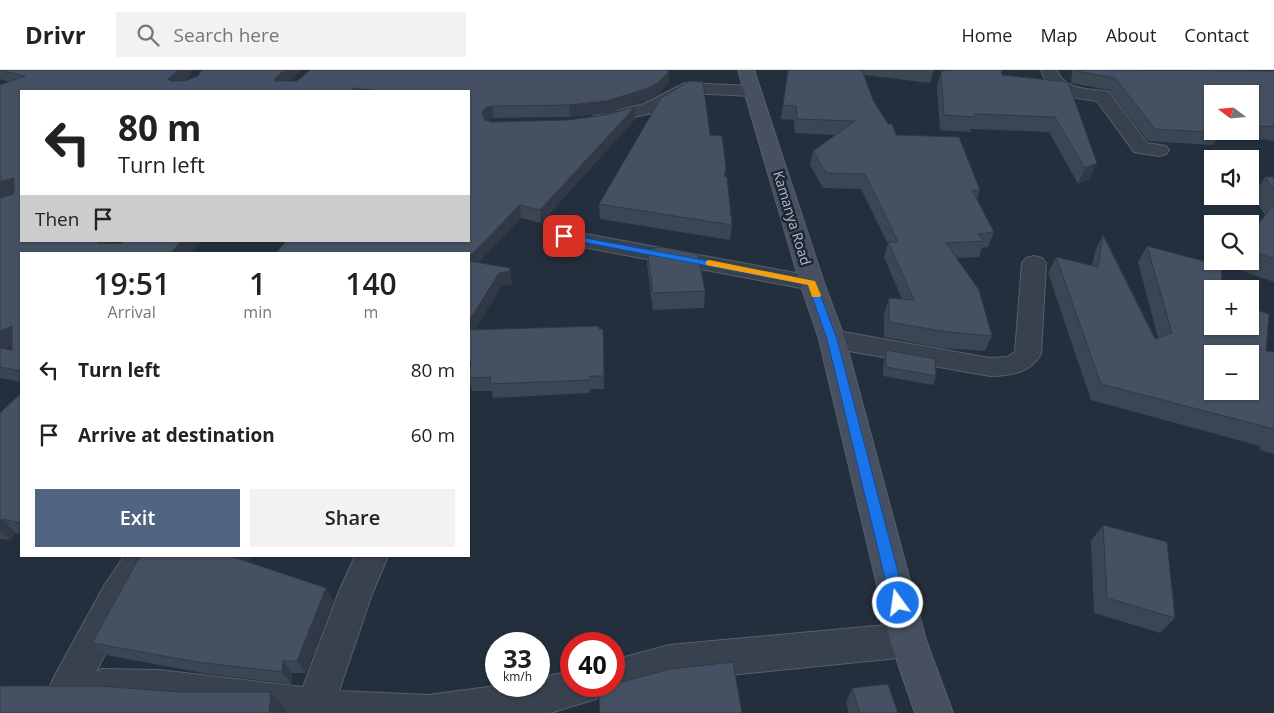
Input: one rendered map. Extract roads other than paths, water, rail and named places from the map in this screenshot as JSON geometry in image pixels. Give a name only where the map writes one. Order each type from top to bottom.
[{"type":"street","points":[[1049,70],[1054,84],[1062,89],[1103,96],[1141,148],[1159,150]]},
{"type":"street","points":[[587,122],[639,112],[685,88],[749,81]]},
{"type":"street","name":"Kamanya Road","points":[[749,81],[762,117],[812,283],[832,339],[908,640],[934,713]]},
{"type":"street","points":[[564,236],[812,283]]},
{"type":"street","points":[[832,339],[990,367],[1013,367],[1023,361],[1028,354],[1034,263]]},
{"type":"street","points":[[142,557],[53,687],[159,689],[315,706],[350,712],[424,713]]},
{"type":"street","points":[[315,706],[355,594],[372,557]]},
{"type":"street","points":[[625,675],[669,663],[908,640]]},
{"type":"street","points":[[432,713],[487,707],[560,692]]}]
